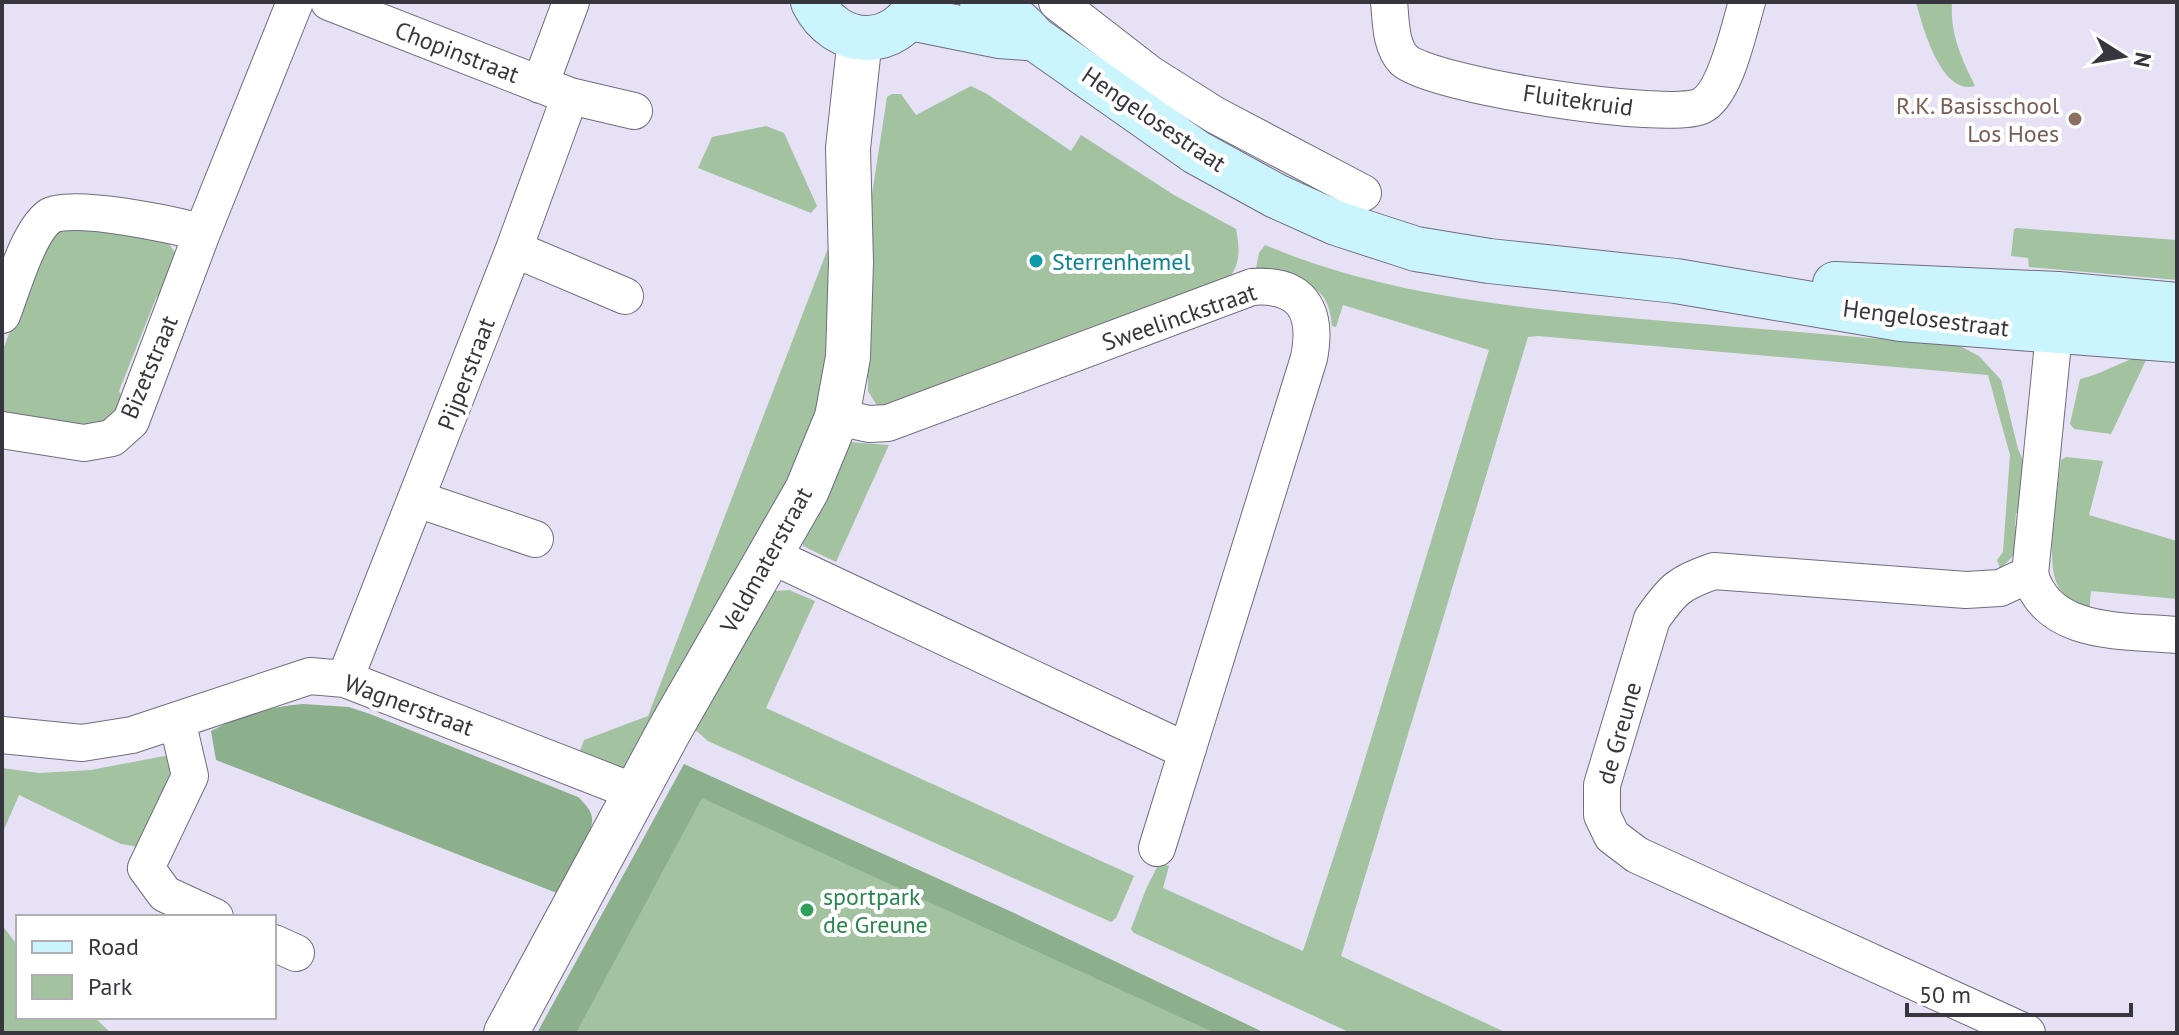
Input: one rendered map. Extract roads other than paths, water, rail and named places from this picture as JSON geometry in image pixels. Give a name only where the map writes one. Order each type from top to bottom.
[{"type":"main road","points":[[813,2],[830,26],[860,38],[888,34],[915,10],[999,36],[1034,38]]},
{"type":"main road","name":"Hengelosestraat","points":[[982,2],[1019,20],[1034,38],[1196,152],[1276,196],[1336,223],[1416,249],[1489,261],[1676,281],[1806,283],[2056,313],[2177,340]]},
{"type":"main road","name":"Hengelosestraat","points":[[2056,313],[2177,305]]},
{"type":"street","name":"Bizetstraat","points":[[2,430],[84,443],[112,438],[131,421],[202,233],[295,2]]},
{"type":"street","name":"Chopinstraat","points":[[329,2],[555,90],[634,111]]},
{"type":"street","name":"Chopinstraat","points":[[555,90],[571,2]]},
{"type":"street","name":"Hengelosestraat","points":[[1057,2],[1150,74],[1215,115],[1363,193]]},
{"type":"street","name":"Fluitekruid","points":[[1389,2],[1394,45],[1403,59],[1428,72],[1503,90],[1597,105],[1664,111],[1700,107],[1713,98],[1747,2]]},
{"type":"street","points":[[1034,38],[1060,26],[1086,25]]},
{"type":"street","name":"Veldmaterstraat","points":[[506,1033],[807,490],[837,417],[848,357],[851,262],[848,148],[860,38]]},
{"type":"street","name":"Pijperstraat","points":[[345,679],[514,249],[555,90]]},
{"type":"street","points":[[1276,196],[1294,155]]},
{"type":"street","points":[[2,315],[29,243],[51,216],[75,211],[179,226],[202,233]]},
{"type":"street","points":[[514,249],[625,296]]},
{"type":"street","name":"Sweelinckstraat","points":[[837,417],[869,424],[888,423],[1252,287],[1272,285],[1301,301],[1309,313],[1313,334],[1309,358],[1157,848]]},
{"type":"street","points":[[2056,313],[2030,574],[2035,591],[2062,618],[2090,627],[2177,635]]},
{"type":"street","points":[[417,499],[535,539]]},
{"type":"street","points":[[770,555],[1188,749]]},
{"type":"street","name":"de Greune","points":[[2027,1033],[1637,855],[1612,836],[1602,815],[1602,785],[1652,619],[1668,596],[1685,581],[1714,571],[1966,590],[2000,588],[2030,574]]},
{"type":"street","name":"Wagnerstraat","points":[[2,735],[82,743],[132,735],[310,676],[345,679],[637,793]]},
{"type":"street","points":[[177,720],[190,776],[146,868],[165,894],[211,915]]},
{"type":"place","name":"R.K. Basisschool Los Hoes","points":[[2075,119]]},
{"type":"place","name":"Sterrenhemel","points":[[1036,261]]},
{"type":"place","name":"sportpark de Greune","points":[[807,910]]}]
